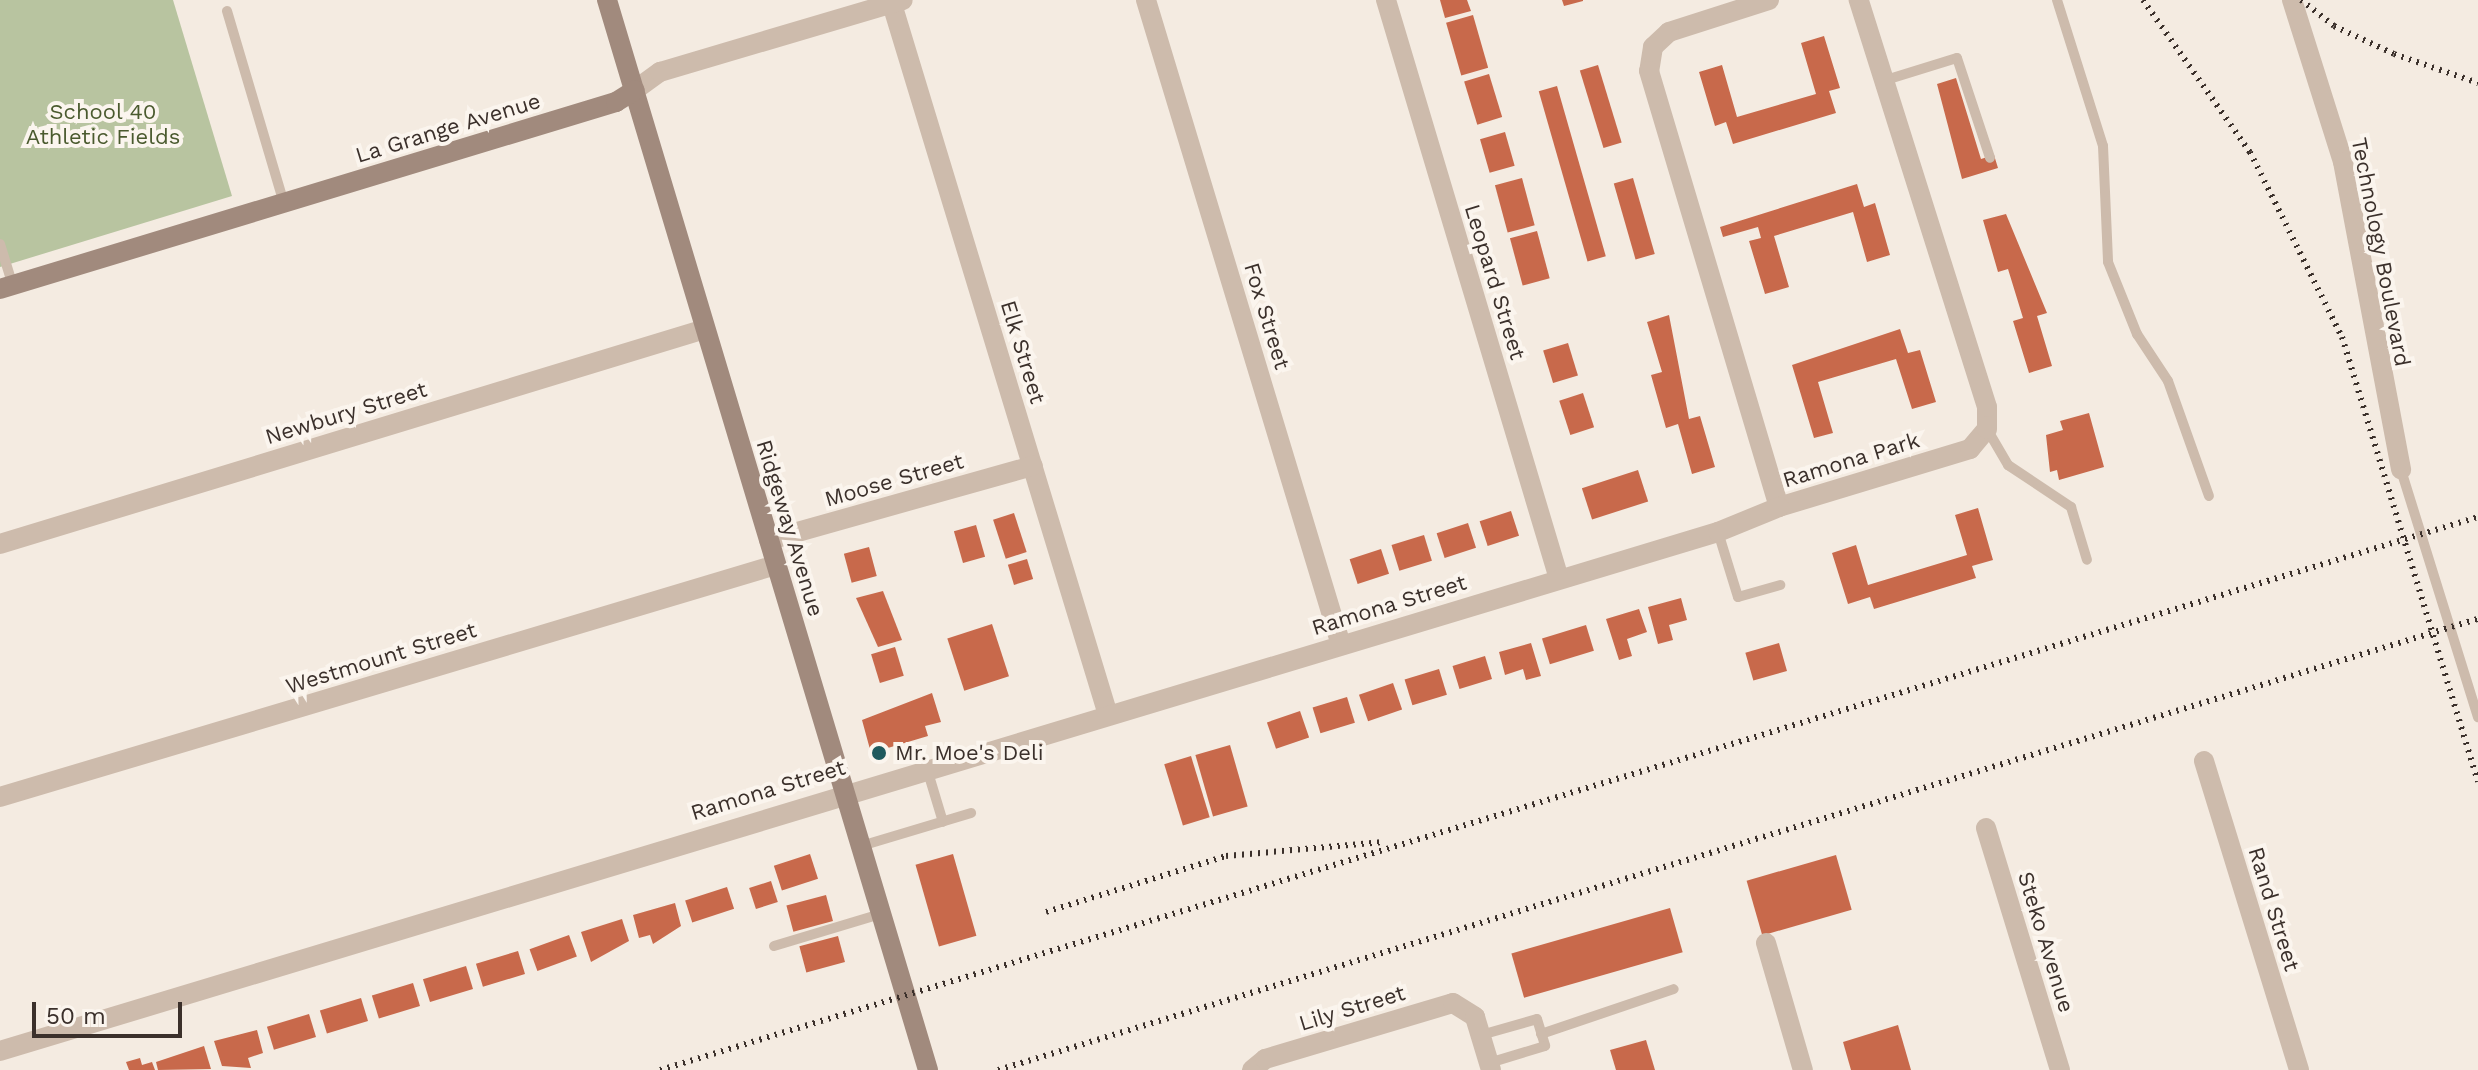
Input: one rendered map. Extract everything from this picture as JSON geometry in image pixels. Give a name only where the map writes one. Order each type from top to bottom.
[{"type":"street","name":"Ridgeway Avenue","points":[[607,0],[928,1070]]},
{"type":"street","name":"Fox Street","points":[[1146,0],[1341,645]]},
{"type":"street","name":"Leopard Street","points":[[1386,0],[1559,579]]},
{"type":"street","name":"Ramona Park","points":[[1769,0],[1669,32],[1653,47],[1649,71],[1779,507],[1970,449],[1987,429]]},
{"type":"street","points":[[1859,0],[1889,79],[1987,429]]},
{"type":"street","name":"Technology Boulevard","points":[[2297,1],[2343,162],[2401,470]]},
{"type":"street","name":"La Grange Avenue","points":[[6,288],[616,102],[660,72],[897,2]]},
{"type":"street","name":"Elk Street","points":[[897,2],[1108,715]]},
{"type":"street","name":"Newbury Street","points":[[0,544],[705,329]]},
{"type":"street","name":"Moose Street","points":[[769,540],[1033,466]]},
{"type":"street","name":"Ramona Street","points":[[0,1051],[844,791],[1718,532],[1779,507]]},
{"type":"street","name":"Westmount Street","points":[[0,797],[776,565]]},
{"type":"street","name":"Rand Street","points":[[2204,761],[2299,1070]]},
{"type":"street","name":"Steko Avenue","points":[[1986,828],[2060,1070]]},
{"type":"street","points":[[1766,943],[1803,1070]]},
{"type":"street","name":"Lily Street","points":[[1252,1070],[1265,1059],[1453,1003],[1469,1006],[1481,1035]]},
{"type":"street","points":[[1481,1035],[1490,1066]]},
{"type":"lane","points":[[2057,0],[2103,146],[2108,262],[2137,334],[2168,381],[2209,496]]},
{"type":"lane","points":[[227,11],[284,203]]},
{"type":"lane","points":[[1889,79],[1957,58],[1990,158]]},
{"type":"lane","points":[[0,244],[6,288]]},
{"type":"lane","points":[[1987,429],[2008,465],[2071,507],[2087,560]]},
{"type":"lane","points":[[2401,470],[2478,717]]},
{"type":"lane","points":[[1718,532],[1738,597],[1780,585]]},
{"type":"lane","points":[[926,767],[943,822]]},
{"type":"lane","points":[[861,846],[971,813]]},
{"type":"lane","points":[[774,946],[881,914]]},
{"type":"lane","points":[[1541,1034],[1674,989]]},
{"type":"lane","points":[[1481,1035],[1537,1019],[1545,1046],[1490,1066]]},
{"type":"green space","name":"School 40 Athletic Fields","points":[[0,0],[173,0],[232,196],[0,267]]},
{"type":"building","points":[[1440,0],[1467,0],[1471,11],[1445,18]]},
{"type":"building","points":[[1562,0],[1583,0],[1583,1],[1564,6]]},
{"type":"building","points":[[1473,15],[1488,68],[1461,76],[1446,23]]},
{"type":"building","points":[[1824,36],[1840,88],[1829,91],[1836,113],[1733,144],[1726,122],[1715,126],[1699,72],[1722,65],[1737,117],[1816,94],[1801,43]]},
{"type":"building","points":[[1598,65],[1622,142],[1604,148],[1580,71]]},
{"type":"building","points":[[1489,74],[1502,117],[1477,125],[1464,82]]},
{"type":"building","points":[[1956,78],[1981,159],[1994,155],[1998,168],[1962,179],[1937,84]]},
{"type":"building","points":[[1557,86],[1606,256],[1588,261],[1539,91]]},
{"type":"building","points":[[1505,132],[1515,166],[1490,173],[1480,139]]},
{"type":"building","points":[[1522,178],[1535,225],[1508,233],[1495,185]]},
{"type":"building","points":[[1633,178],[1655,254],[1636,259],[1614,184]]},
{"type":"building","points":[[1857,184],[1864,207],[1875,203],[1890,255],[1867,262],[1853,212],[1774,236],[1789,287],[1765,294],[1749,241],[1761,238],[1758,227],[1723,237],[1720,227]]},
{"type":"building","points":[[2006,214],[2047,313],[2037,316],[2052,366],[2029,373],[2013,321],[2023,318],[2008,269],[1998,272],[1983,220]]},
{"type":"building","points":[[1537,231],[1550,278],[1523,286],[1510,238]]},
{"type":"building","points":[[1669,315],[1689,419],[1700,416],[1715,467],[1692,474],[1678,424],[1666,428],[1651,375],[1662,372],[1647,322]]},
{"type":"building","points":[[1900,329],[1908,353],[1920,350],[1936,402],[1912,409],[1896,359],[1818,382],[1833,433],[1814,438],[1792,365]]},
{"type":"building","points":[[1568,343],[1578,376],[1553,383],[1543,351]]},
{"type":"building","points":[[1583,393],[1594,427],[1570,435],[1559,401]]},
{"type":"building","points":[[2089,413],[2104,467],[2059,480],[2057,470],[2050,472],[2046,435],[2063,430],[2060,421]]},
{"type":"building","points":[[1638,470],[1648,501],[1592,520],[1582,488]]},
{"type":"building","points":[[1978,508],[1993,560],[1972,566],[1976,578],[1874,609],[1870,597],[1848,604],[1832,553],[1856,545],[1868,585],[1967,555],[1955,515]]},
{"type":"building","points":[[1511,511],[1519,536],[1488,546],[1480,521]]},
{"type":"building","points":[[1014,513],[1027,552],[1006,559],[993,520]]},
{"type":"building","points":[[1468,523],[1476,548],[1445,558],[1437,533]]},
{"type":"building","points":[[976,525],[985,557],[963,563],[954,531]]},
{"type":"building","points":[[1424,535],[1432,561],[1399,571],[1391,545]]},
{"type":"building","points":[[869,547],[877,576],[852,583],[844,554]]},
{"type":"building","points":[[1381,549],[1389,574],[1358,584],[1350,559]]},
{"type":"building","points":[[1027,559],[1033,579],[1014,585],[1008,565]]},
{"type":"building","points":[[883,591],[902,640],[878,647],[856,598]]},
{"type":"building","points":[[1681,598],[1687,620],[1669,625],[1673,640],[1658,644],[1648,607]]},
{"type":"building","points":[[1639,609],[1647,632],[1627,639],[1632,656],[1619,660],[1606,619]]},
{"type":"building","points":[[992,624],[1009,676],[964,691],[947,639]]},
{"type":"building","points":[[1586,625],[1594,651],[1550,664],[1542,638]]},
{"type":"building","points":[[1531,643],[1541,676],[1526,680],[1523,669],[1505,675],[1499,652]]},
{"type":"building","points":[[1779,643],[1787,671],[1753,681],[1745,653]]},
{"type":"building","points":[[895,647],[904,676],[880,683],[871,654]]},
{"type":"building","points":[[1485,656],[1492,679],[1460,689],[1452,666]]},
{"type":"building","points":[[1439,669],[1447,695],[1412,705],[1405,680]]},
{"type":"building","points":[[1393,683],[1402,709],[1368,721],[1359,695]]},
{"type":"building","points":[[932,693],[941,722],[925,726],[928,736],[871,753],[862,720]]},
{"type":"building","points":[[1347,697],[1355,723],[1320,733],[1313,708]]},
{"type":"building","points":[[1300,711],[1309,737],[1276,749],[1267,722]]},
{"type":"building","points":[[1230,745],[1248,807],[1213,816],[1195,755]]},
{"type":"building","points":[[1191,756],[1210,817],[1183,825],[1164,764]]},
{"type":"building","points":[[810,854],[818,879],[782,890],[774,866]]},
{"type":"building","points":[[953,854],[976,936],[939,946],[916,865]]},
{"type":"building","points":[[1836,855],[1852,910],[1762,935],[1747,881]]},
{"type":"building","points":[[771,881],[778,902],[756,909],[749,888]]},
{"type":"building","points":[[727,887],[734,909],[692,922],[685,901]]},
{"type":"building","points":[[826,895],[833,921],[793,932],[786,906]]},
{"type":"building","points":[[675,903],[681,926],[653,944],[650,935],[639,938],[633,915]]},
{"type":"building","points":[[1670,908],[1683,952],[1524,998],[1511,953]]},
{"type":"building","points":[[622,919],[629,941],[591,962],[581,932]]},
{"type":"building","points":[[569,935],[577,957],[537,971],[530,949]]},
{"type":"building","points":[[838,936],[845,962],[806,972],[799,946]]},
{"type":"building","points":[[518,951],[525,974],[483,987],[476,964]]},
{"type":"building","points":[[466,966],[473,989],[430,1002],[423,979]]},
{"type":"building","points":[[413,983],[420,1006],[379,1019],[372,996]]},
{"type":"building","points":[[361,998],[368,1021],[327,1034],[320,1011]]},
{"type":"building","points":[[309,1014],[316,1037],[274,1050],[267,1027]]},
{"type":"building","points":[[1898,1025],[1911,1070],[1851,1070],[1843,1042]]},
{"type":"building","points":[[257,1030],[263,1053],[248,1058],[251,1068],[222,1066],[214,1041]]},
{"type":"building","points":[[1646,1040],[1655,1070],[1616,1070],[1610,1050]]},
{"type":"building","points":[[204,1046],[211,1069],[158,1070],[156,1062]]},
{"type":"building","points":[[140,1058],[142,1065],[152,1062],[155,1070],[129,1070],[126,1062]]},
{"type":"railway","points":[[2143,0],[2250,152],[2342,337],[2478,782]]},
{"type":"railway","points":[[2301,0],[2334,26],[2394,54],[2478,83]]},
{"type":"railway","points":[[660,1070],[2478,517]]},
{"type":"railway","points":[[998,1070],[2478,619]]},
{"type":"railway","points":[[1046,912],[1226,856],[1383,842]]},
{"type":"place","name":"Mr. Moe's Deli","points":[[879,753]]}]
